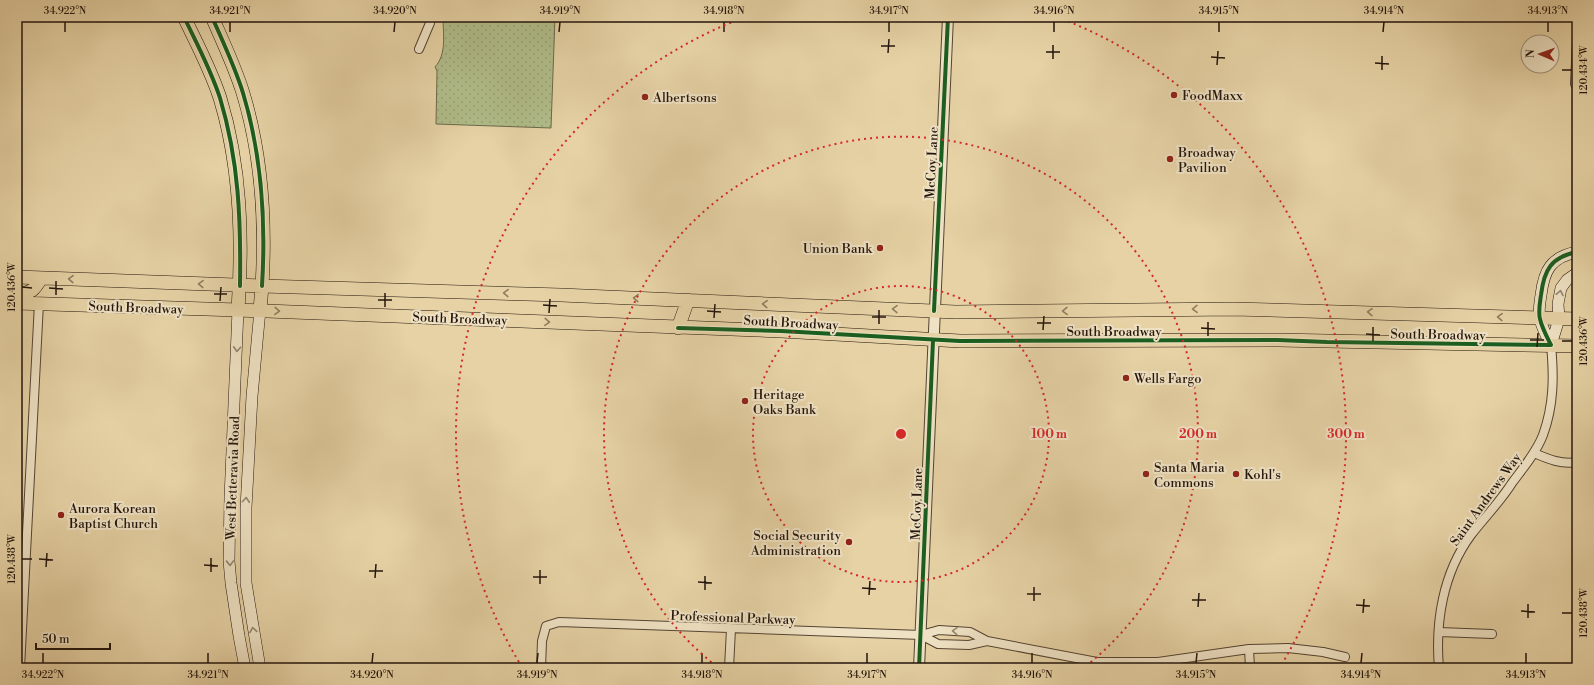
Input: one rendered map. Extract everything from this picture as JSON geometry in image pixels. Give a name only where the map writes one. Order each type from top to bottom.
[{"type":"main road","name":"West Betteravia Road","points":[[184,17],[208,67],[219,98],[236,171],[241,232],[240,286],[230,498],[230,561],[234,606],[245,668]]},
{"type":"main road","name":"West Betteravia Road","points":[[212,17],[243,93],[259,161],[263,203],[264,250],[262,286],[252,396],[246,508],[246,583],[260,668]]},
{"type":"main road","points":[[1551,345],[1539,318],[1543,278],[1547,270],[1555,261],[1566,254],[1577,252]]},
{"type":"main road","points":[[1551,345],[1559,319],[1558,304],[1561,288],[1567,280],[1577,273]]},
{"type":"main road","name":"South Broadway","points":[[17,277],[240,286],[554,295],[934,311],[995,312],[1234,309],[1577,319]]},
{"type":"main road","points":[[17,295],[30,293],[36,288],[41,278]]},
{"type":"main road","points":[[678,328],[688,300]]},
{"type":"main road","points":[[688,300],[693,328]]},
{"type":"main road","name":"South Broadway","points":[[17,303],[260,310],[781,331],[933,340],[1278,340],[1577,346]]},
{"type":"street","points":[[419,49],[430,23],[430,17]]},
{"type":"street","name":"McCoy Lane","points":[[919,668],[948,17]]},
{"type":"street","points":[[1575,84],[1577,39]]},
{"type":"street","points":[[20,668],[20,626],[39,303]]},
{"type":"street","name":"Saint Andrews Way","points":[[1439,668],[1438,632],[1445,586],[1460,552],[1470,536],[1507,492],[1534,453],[1543,435],[1552,398],[1553,366],[1551,345]]},
{"type":"street","points":[[1534,453],[1546,459],[1568,464],[1577,462]]},
{"type":"street","name":"Professional Parkway","points":[[541,668],[542,641],[546,626],[559,622],[921,635],[939,630],[970,632],[987,641],[1097,662],[1158,662],[1249,650],[1288,648],[1323,652],[1346,657]]},
{"type":"street","points":[[729,668],[731,629]]},
{"type":"street","points":[[1438,632],[1492,634]]},
{"type":"street","name":"Professional Parkway","points":[[921,635],[938,644],[969,645],[987,641]]},
{"type":"street","points":[[1249,650],[1250,668]]},
{"type":"green space","points":[[443,17],[555,17],[551,128],[436,124],[437,71],[435,67],[439,62],[443,50]]},
{"type":"cycle path","points":[[184,17],[204,57],[220,98],[231,145],[238,191],[240,286]]},
{"type":"cycle path","points":[[212,17],[240,83],[255,141],[263,213],[262,286]]},
{"type":"cycle path","points":[[934,311],[948,17]]},
{"type":"cycle path","points":[[678,328],[781,331],[960,341],[1278,340],[1551,345],[1543,329],[1539,316],[1544,278],[1550,266],[1555,261],[1568,254],[1577,252]]},
{"type":"cycle path","points":[[919,668],[933,340]]},
{"type":"place","name":"FoodMaxx","points":[[1174,95]]},
{"type":"place","name":"Albertsons","points":[[645,97]]},
{"type":"place","name":"Broadway Pavilion","points":[[1170,159]]},
{"type":"place","name":"Union Bank","points":[[880,248]]},
{"type":"place","name":"Wells Fargo","points":[[1126,378]]},
{"type":"place","name":"Heritage Oaks Bank","points":[[745,401]]},
{"type":"place","name":"Santa Maria Commons","points":[[1146,474]]},
{"type":"place","name":"Kohl's","points":[[1236,474]]},
{"type":"place","name":"Aurora Korean Baptist Church","points":[[61,515]]},
{"type":"place","name":"Social Security Administration","points":[[849,542]]}]
